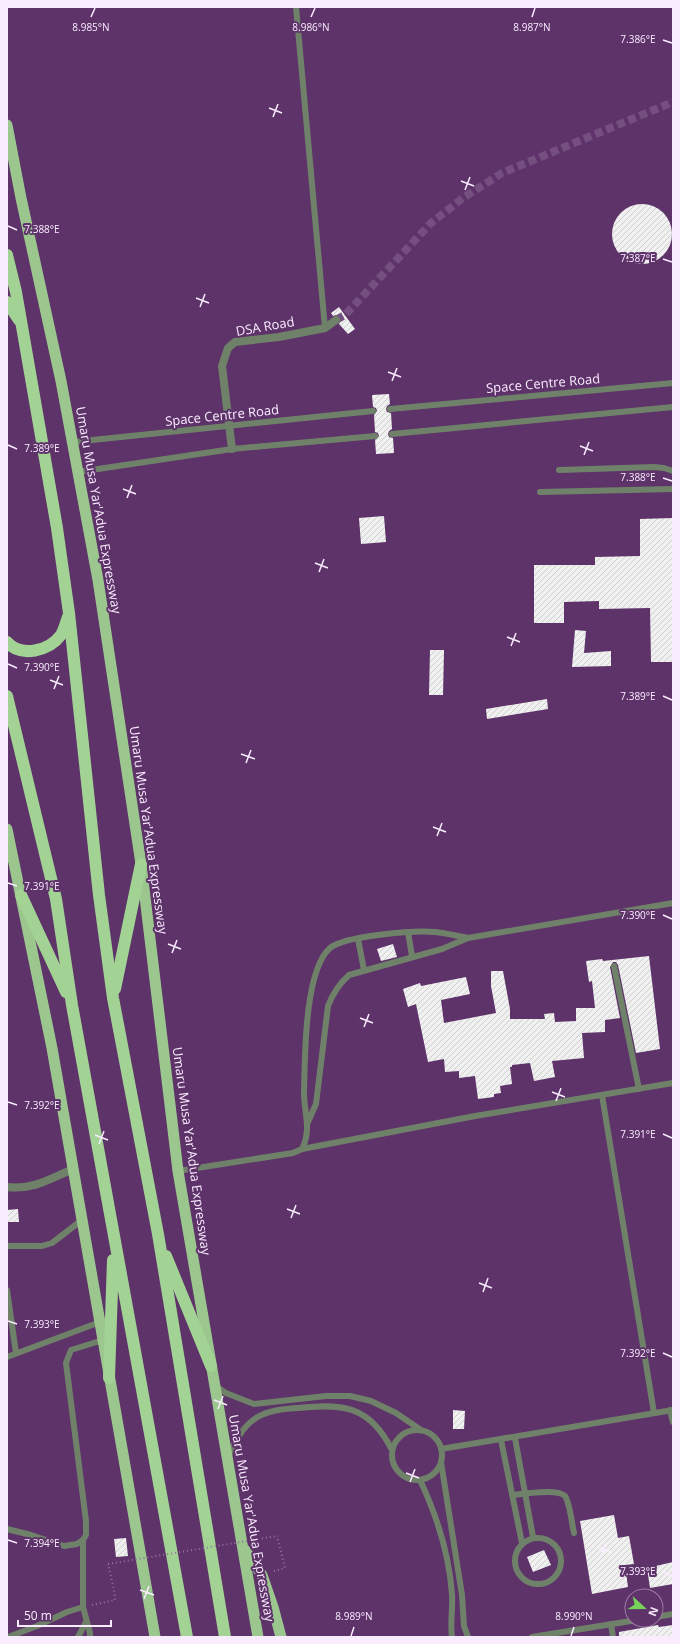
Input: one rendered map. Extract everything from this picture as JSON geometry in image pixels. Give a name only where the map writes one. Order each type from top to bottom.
[{"type":"highway","name":"Umaru Musa Yar'Adua Expressway","points":[[7,125],[73,442],[98,580],[141,864],[178,1171],[258,1637]]},
{"type":"highway","points":[[7,255],[16,292],[57,528],[69,613],[99,895],[114,998],[158,1234],[226,1637]]},
{"type":"highway","points":[[7,302],[22,325]]},
{"type":"highway","points":[[7,642],[10,645],[25,651],[39,650],[52,643],[61,634],[69,613]]},
{"type":"highway","points":[[7,696],[56,899],[72,1004],[186,1637]]},
{"type":"highway","points":[[7,829],[52,1048],[155,1637]]},
{"type":"highway","points":[[114,998],[141,864]]},
{"type":"highway","points":[[20,895],[72,1004]]},
{"type":"highway","points":[[109,1378],[113,1234]]},
{"type":"highway","points":[[158,1234],[211,1366]]},
{"type":"highway","points":[[243,1547],[262,1575],[281,1637]]},
{"type":"street","name":"DSA Road","points":[[232,449],[222,366],[228,348],[236,342],[279,337],[325,328],[336,320]]},
{"type":"street","points":[[7,1187],[21,1188],[39,1185],[73,1169]]},
{"type":"lane","points":[[296,7],[325,328]]},
{"type":"lane","name":"Space Centre Road","points":[[390,409],[673,383]]},
{"type":"lane","points":[[392,434],[673,408]]},
{"type":"lane","name":"Space Centre Road","points":[[73,442],[373,411]]},
{"type":"lane","points":[[78,472],[232,449],[375,436]]},
{"type":"lane","points":[[558,470],[654,467],[673,471]]},
{"type":"lane","points":[[540,492],[673,489]]},
{"type":"lane","points":[[302,1149],[306,1141],[308,1122],[316,1104],[328,1006],[332,996],[349,975],[412,956],[442,949],[468,938],[673,903]]},
{"type":"lane","points":[[308,1122],[304,1104],[304,1063],[307,1020],[315,974],[320,962],[330,949],[338,943],[408,932],[435,932],[468,938]]},
{"type":"lane","points":[[408,932],[412,956]]},
{"type":"lane","points":[[358,939],[364,970]]},
{"type":"lane","points":[[614,966],[639,1089]]},
{"type":"lane","points":[[178,1171],[293,1153],[302,1149],[475,1116],[673,1083]]},
{"type":"lane","points":[[602,1095],[654,1413]]},
{"type":"lane","points":[[7,1246],[35,1247],[52,1243],[82,1220]]},
{"type":"lane","points":[[7,1290],[16,1353]]},
{"type":"lane","points":[[7,1357],[100,1322]]},
{"type":"lane","points":[[7,1529],[64,1546],[77,1544],[83,1540],[86,1535],[86,1521],[66,1363],[71,1350],[103,1340]]},
{"type":"lane","points":[[214,1385],[226,1393],[254,1404],[326,1396],[350,1396],[371,1401],[396,1413],[436,1438],[441,1449],[441,1462],[462,1595],[464,1626],[468,1637]]},
{"type":"lane","points":[[228,1458],[237,1438],[250,1422],[258,1416],[276,1410],[324,1405],[339,1406],[364,1415],[374,1422],[384,1434],[392,1450]]},
{"type":"lane","points":[[441,1449],[515,1438],[671,1410],[673,1422]]},
{"type":"lane","points":[[421,1430],[413,1430],[398,1438],[392,1450],[392,1461],[395,1469],[408,1479],[420,1480],[432,1476],[438,1470],[441,1462]]},
{"type":"lane","points":[[515,1438],[533,1538]]},
{"type":"lane","points":[[502,1440],[522,1543]]},
{"type":"lane","points":[[420,1480],[433,1508],[441,1533],[452,1594],[452,1637]]},
{"type":"lane","points":[[512,1495],[555,1492],[563,1494],[567,1499],[574,1533]]},
{"type":"lane","points":[[541,1537],[555,1544],[561,1558],[561,1566],[558,1574],[552,1580],[545,1583],[530,1583],[523,1579],[518,1573],[514,1557],[522,1543],[533,1538],[541,1537]]},
{"type":"lane","points":[[83,1540],[83,1607],[91,1636]]},
{"type":"lane","points":[[8,1637],[67,1612],[83,1607]]},
{"type":"lane","points":[[78,1637],[86,1622]]},
{"type":"lane","points":[[532,1637],[624,1622]]},
{"type":"lane","points":[[611,1624],[613,1637]]},
{"type":"path","points":[[83,1607],[115,1600],[108,1564],[278,1536],[285,1568],[262,1575]]},
{"type":"building","points":[[642,204],[659,209],[667,217],[672,234],[667,251],[659,259],[642,264],[625,259],[617,251],[612,234],[617,217],[625,209]]},
{"type":"building","points":[[339,307],[355,329],[348,334],[339,324],[341,320],[340,316],[333,316],[331,313]]},
{"type":"building","points":[[389,394],[390,404],[386,409],[387,412],[391,413],[392,429],[388,434],[389,437],[393,438],[394,453],[376,454],[375,440],[379,436],[378,433],[375,432],[374,415],[377,411],[376,408],[373,407],[372,395]]},
{"type":"building","points":[[384,516],[386,542],[361,544],[359,518]]},
{"type":"building","points":[[673,518],[673,662],[651,662],[650,608],[599,609],[599,601],[564,602],[564,623],[534,623],[534,565],[595,565],[595,557],[640,556],[640,519]]},
{"type":"building","points":[[575,630],[586,631],[584,653],[611,651],[611,666],[572,667]]},
{"type":"building","points":[[430,650],[444,650],[443,695],[429,695]]},
{"type":"building","points":[[547,699],[548,709],[487,719],[486,709]]},
{"type":"building","points":[[393,944],[397,957],[381,961],[377,949]]},
{"type":"building","points":[[649,956],[660,1049],[636,1053],[618,965],[616,962],[613,962],[610,967],[620,1018],[605,1020],[605,1032],[582,1033],[584,1058],[552,1061],[555,1077],[534,1081],[530,1063],[512,1065],[512,1067],[510,1067],[512,1084],[500,1086],[501,1093],[494,1094],[494,1097],[478,1099],[475,1076],[459,1078],[459,1071],[445,1072],[444,1059],[428,1062],[416,1004],[408,1007],[403,989],[420,983],[421,986],[466,977],[470,994],[441,1000],[444,1023],[496,1013],[491,986],[491,971],[503,971],[510,1009],[510,1019],[545,1019],[544,1014],[554,1013],[555,1022],[576,1021],[576,1008],[595,1008],[592,981],[589,982],[586,961],[602,959],[603,961]]},
{"type":"building","points":[[18,1209],[19,1222],[7,1222],[7,1210]]},
{"type":"building","points":[[453,1410],[465,1411],[464,1429],[453,1429]]},
{"type":"building","points":[[614,1515],[618,1538],[629,1536],[634,1564],[625,1565],[628,1587],[592,1594],[580,1521]]},
{"type":"building","points":[[126,1538],[128,1556],[116,1557],[114,1539]]},
{"type":"building","points":[[544,1550],[551,1565],[533,1572],[527,1557]]},
{"type":"building","points":[[673,1562],[673,1584],[650,1588],[647,1568]]},
{"type":"building","points":[[673,1625],[673,1637],[619,1637],[619,1632],[641,1628],[664,1628],[664,1626]]},
{"type":"tunnel","points":[[336,320],[345,315],[431,223],[463,198],[502,173],[673,102]]}]
